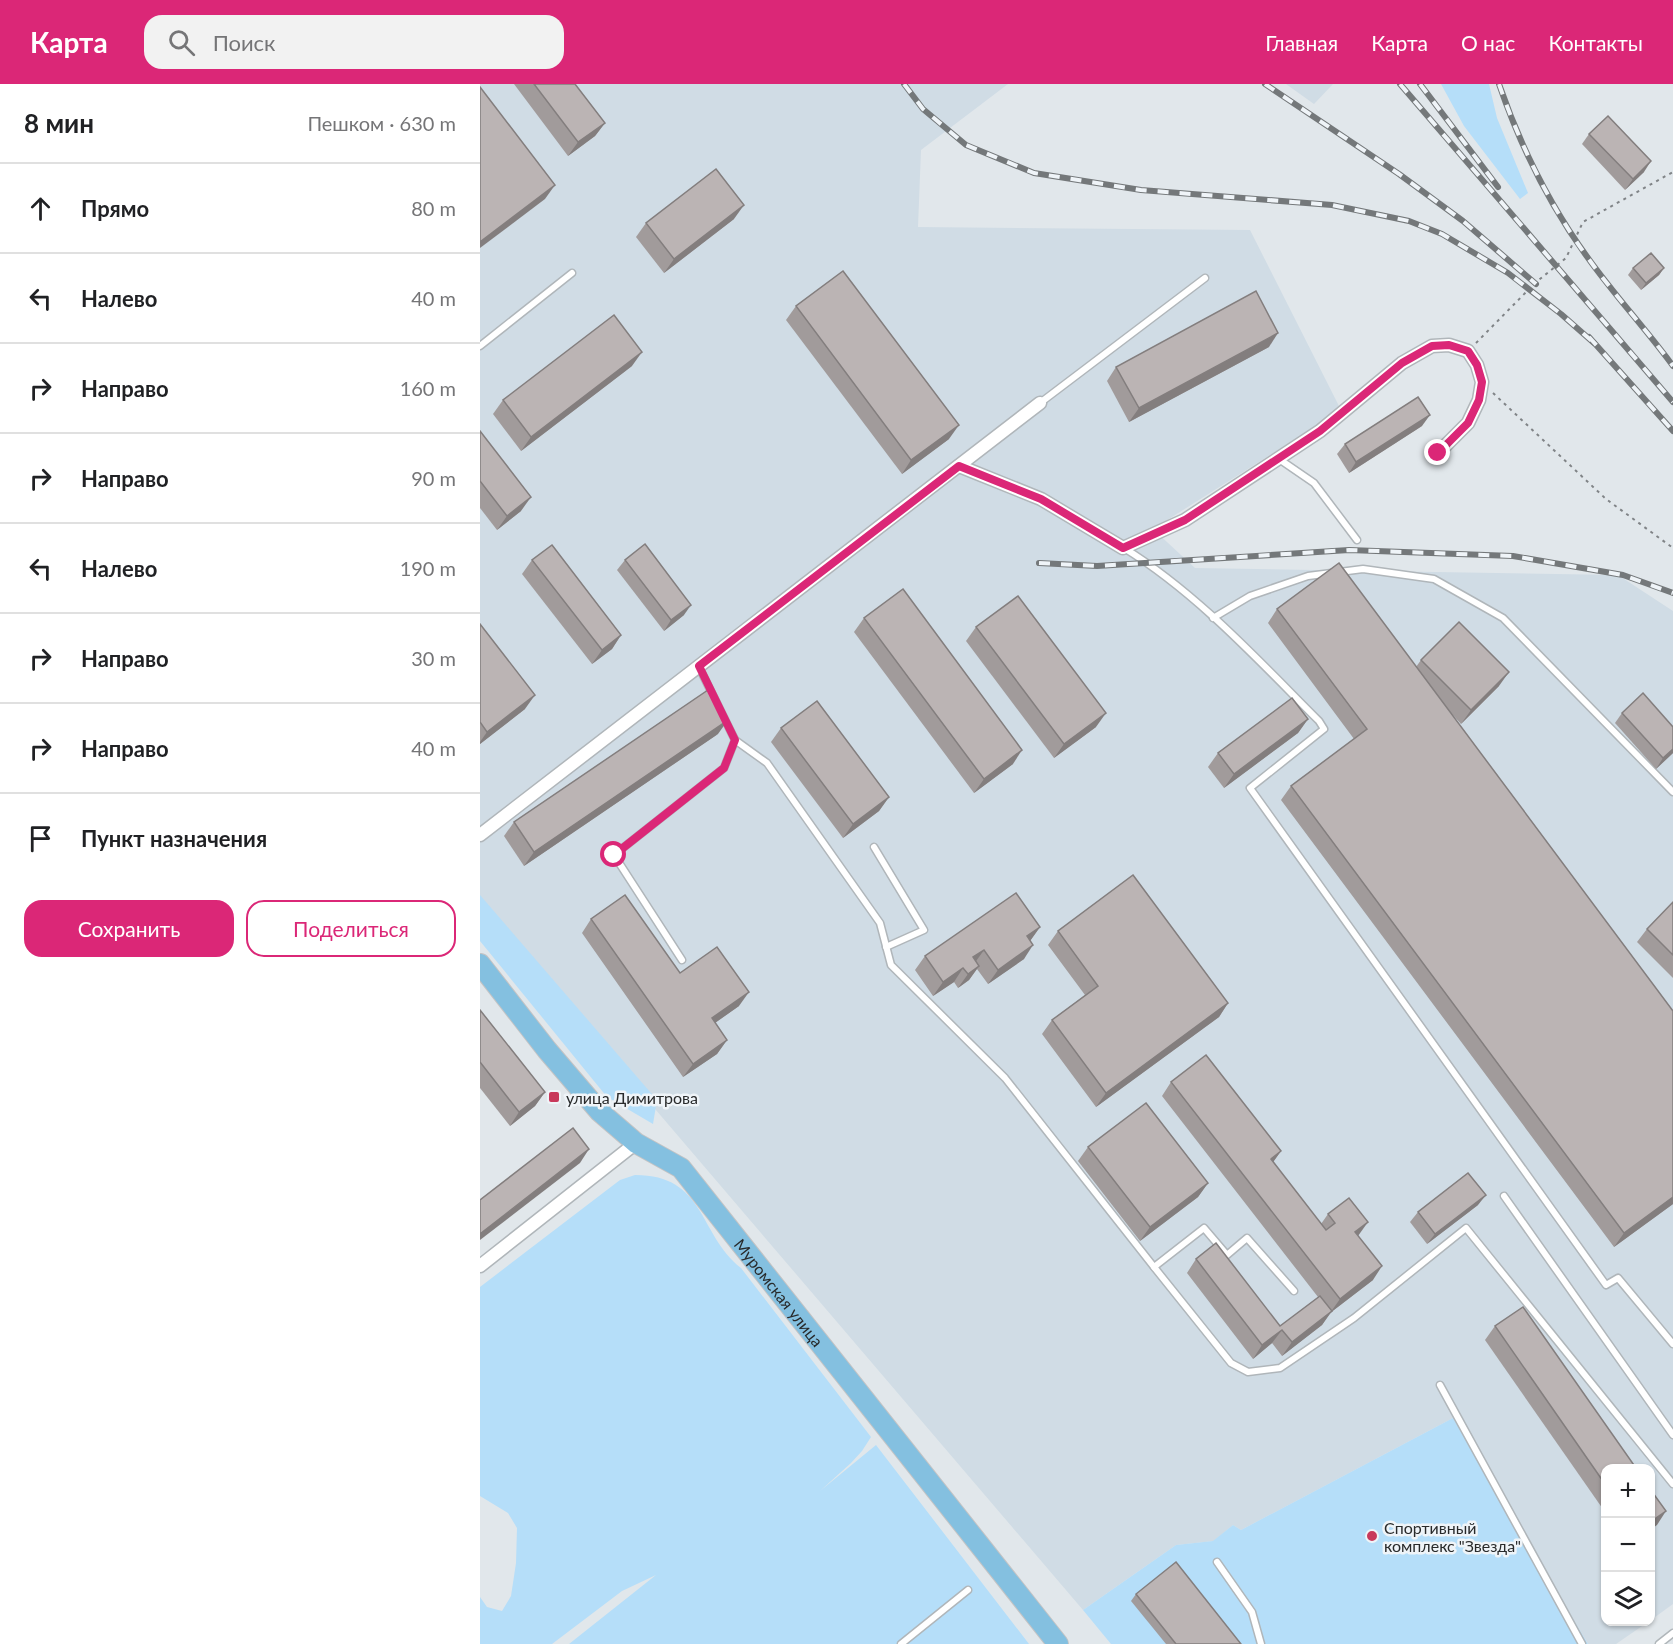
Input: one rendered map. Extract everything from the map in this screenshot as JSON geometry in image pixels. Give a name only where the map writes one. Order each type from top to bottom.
[{"type":"main road","name":"Муромская улица","points":[[480,964],[600,1112],[636,1143],[681,1168],[1058,1644]]},
{"type":"street","points":[[959,466],[1041,499],[1123,548],[1185,520],[1320,431],[1402,363],[1432,346],[1449,345],[1468,351],[1477,365],[1482,382],[1479,400],[1468,423],[1438,453]]},
{"type":"street","points":[[480,835],[1040,403]]},
{"type":"street","points":[[480,1266],[636,1143]]},
{"type":"lane","points":[[480,346],[572,273]]},
{"type":"lane","points":[[1040,403],[1205,278]]},
{"type":"lane","points":[[1279,458],[1314,483],[1357,540]]},
{"type":"lane","points":[[1123,548],[1147,563],[1235,637],[1319,721],[1324,729],[1250,788],[1606,1285],[1618,1278],[1673,1344]]},
{"type":"lane","points":[[1213,618],[1250,596],[1308,576],[1363,569],[1434,579],[1503,618],[1673,792]]},
{"type":"lane","points":[[699,666],[735,740],[767,763],[880,923],[891,965],[1005,1078],[1231,1363],[1248,1372],[1280,1368],[1354,1318],[1466,1228],[1673,1484]]},
{"type":"lane","points":[[682,960],[614,855],[724,768],[735,740]]},
{"type":"lane","points":[[874,847],[924,930],[886,947]]},
{"type":"lane","points":[[1504,1196],[1673,1435]]},
{"type":"lane","points":[[1154,1267],[1204,1228],[1227,1255],[1247,1238],[1294,1291]]},
{"type":"lane","points":[[1440,1385],[1582,1644]]},
{"type":"lane","points":[[1217,1562],[1252,1612],[1260,1644]]},
{"type":"lane","points":[[901,1644],[968,1590]]},
{"type":"lane","points":[[1659,1644],[1673,1633]]},
{"type":"path","points":[[1468,351],[1535,283],[1566,258],[1583,222],[1673,172]]},
{"type":"path","points":[[1482,382],[1606,499],[1673,548]]},
{"type":"shaded area","points":[[480,84],[1008,84],[921,150],[918,227],[1250,230],[1341,410],[1153,529],[1195,568],[1618,575],[1673,611],[1673,1604],[1655,1617],[1655,1464],[1601,1464],[1601,1626],[1642,1626],[1616,1644],[1588,1644],[1453,1418],[1241,1530],[1233,1525],[1214,1541],[1176,1545],[1083,1610],[480,904]]},
{"type":"shaded area","points":[[1286,84],[1333,84],[1314,104]]},
{"type":"shaded area","points":[[1441,84],[1489,84],[1497,118],[1528,193],[1520,199],[1464,126]]},
{"type":"shaded area","points":[[480,895],[657,1100],[653,1124],[607,1097],[480,941]]},
{"type":"shaded area","points":[[635,1175],[658,1178],[675,1185],[688,1195],[727,1254],[741,1268],[871,1437],[851,1463],[820,1491],[876,1445],[1029,1644],[569,1644],[656,1575],[622,1591],[552,1644],[480,1644],[480,1597],[487,1607],[502,1611],[511,1596],[516,1563],[517,1528],[508,1513],[480,1496],[480,1287],[620,1180]]},
{"type":"shaded area","name":"Спортивный комплекс \"Звезда\"","points":[[1453,1418],[1588,1644],[1111,1644],[1083,1610],[1176,1545],[1213,1541],[1233,1525],[1241,1530]]},
{"type":"building","points":[[534,84],[575,84],[605,123],[578,142]]},
{"type":"building","points":[[480,87],[555,185],[480,242]]},
{"type":"building","points":[[1608,116],[1651,161],[1633,179],[1589,134]]},
{"type":"building","points":[[716,169],[744,205],[674,259],[646,223]]},
{"type":"building","points":[[1651,253],[1664,268],[1646,283],[1633,268]]},
{"type":"building","points":[[843,271],[959,425],[911,460],[796,306]]},
{"type":"building","points":[[1256,291],[1278,333],[1139,408],[1116,367]]},
{"type":"building","points":[[614,315],[642,352],[531,437],[503,400]]},
{"type":"building","points":[[1418,397],[1430,415],[1356,462],[1345,444]]},
{"type":"building","points":[[480,431],[531,497],[507,516],[480,481]]},
{"type":"building","points":[[645,544],[691,605],[671,620],[625,560]]},
{"type":"building","points":[[552,545],[621,635],[602,650],[532,560]]},
{"type":"building","points":[[1339,563],[1673,1011],[1673,1197],[1624,1233],[1291,786],[1367,729],[1277,609]]},
{"type":"building","points":[[903,589],[1022,750],[984,779],[864,618]]},
{"type":"building","points":[[1018,596],[1106,713],[1064,744],[976,627]]},
{"type":"building","points":[[1459,622],[1509,672],[1471,710],[1421,660]]},
{"type":"building","points":[[480,624],[535,695],[487,732],[480,722]]},
{"type":"building","points":[[708,690],[728,720],[534,852],[514,822]]},
{"type":"building","points":[[1643,693],[1673,727],[1673,749],[1663,758],[1622,713]]},
{"type":"building","points":[[1292,698],[1308,719],[1234,774],[1218,753]]},
{"type":"building","points":[[817,701],[889,797],[853,824],[781,728]]},
{"type":"building","points":[[1133,875],[1228,1003],[1106,1093],[1052,1020],[1098,986],[1058,931]]},
{"type":"building","points":[[1016,893],[1040,927],[1027,936],[1033,945],[998,970],[984,950],[973,957],[979,966],[968,974],[963,968],[943,982],[925,956]]},
{"type":"building","points":[[625,895],[680,973],[717,947],[749,992],[712,1018],[727,1040],[693,1064],[591,919]]},
{"type":"building","points":[[1673,902],[1673,955],[1647,929]]},
{"type":"building","points":[[480,1010],[545,1092],[519,1112],[480,1062]]},
{"type":"building","points":[[1206,1055],[1281,1151],[1271,1159],[1326,1230],[1335,1223],[1328,1214],[1349,1198],[1368,1222],[1355,1232],[1382,1266],[1340,1299],[1171,1082]]},
{"type":"building","points":[[1146,1103],[1208,1183],[1150,1227],[1088,1147]]},
{"type":"building","points":[[573,1128],[589,1149],[480,1234],[480,1200]]},
{"type":"building","points":[[1468,1173],[1486,1195],[1435,1234],[1418,1212]]},
{"type":"building","points":[[1216,1243],[1280,1326],[1320,1296],[1332,1311],[1292,1342],[1282,1330],[1262,1345],[1196,1259]]},
{"type":"building","points":[[1523,1307],[1633,1464],[1601,1464],[1601,1478],[1495,1326]]},
{"type":"building","points":[[1655,1496],[1666,1511],[1655,1519]]},
{"type":"building","points":[[1176,1562],[1241,1644],[1176,1644],[1136,1594]]},
{"type":"railway","points":[[904,84],[923,109],[966,145],[1034,173],[1141,190],[1332,205],[1409,221],[1442,234],[1508,273],[1594,343]]},
{"type":"railway","points":[[1265,84],[1399,174],[1463,221],[1536,284]]},
{"type":"railway","points":[[1400,84],[1673,402]]},
{"type":"railway","points":[[1420,84],[1498,187]]},
{"type":"railway","points":[[1499,84],[1526,152],[1561,217],[1598,272],[1673,366]]},
{"type":"railway","points":[[1589,337],[1673,431]]},
{"type":"railway","points":[[1039,563],[1097,566],[1349,550],[1513,556],[1623,575],[1673,593]]},
{"type":"place","name":"улица Димитрова","points":[[554,1097]]},
{"type":"place","name":"Спортивный комплекс \"Звезда\"","points":[[1372,1536]]},
{"type":"route","points":[[614,855],[724,768],[735,740],[699,666],[959,466],[1041,499],[1123,548],[1185,520],[1320,431],[1402,363],[1432,346],[1449,345],[1468,351],[1477,365],[1482,382],[1479,400],[1468,423],[1438,453]]}]
